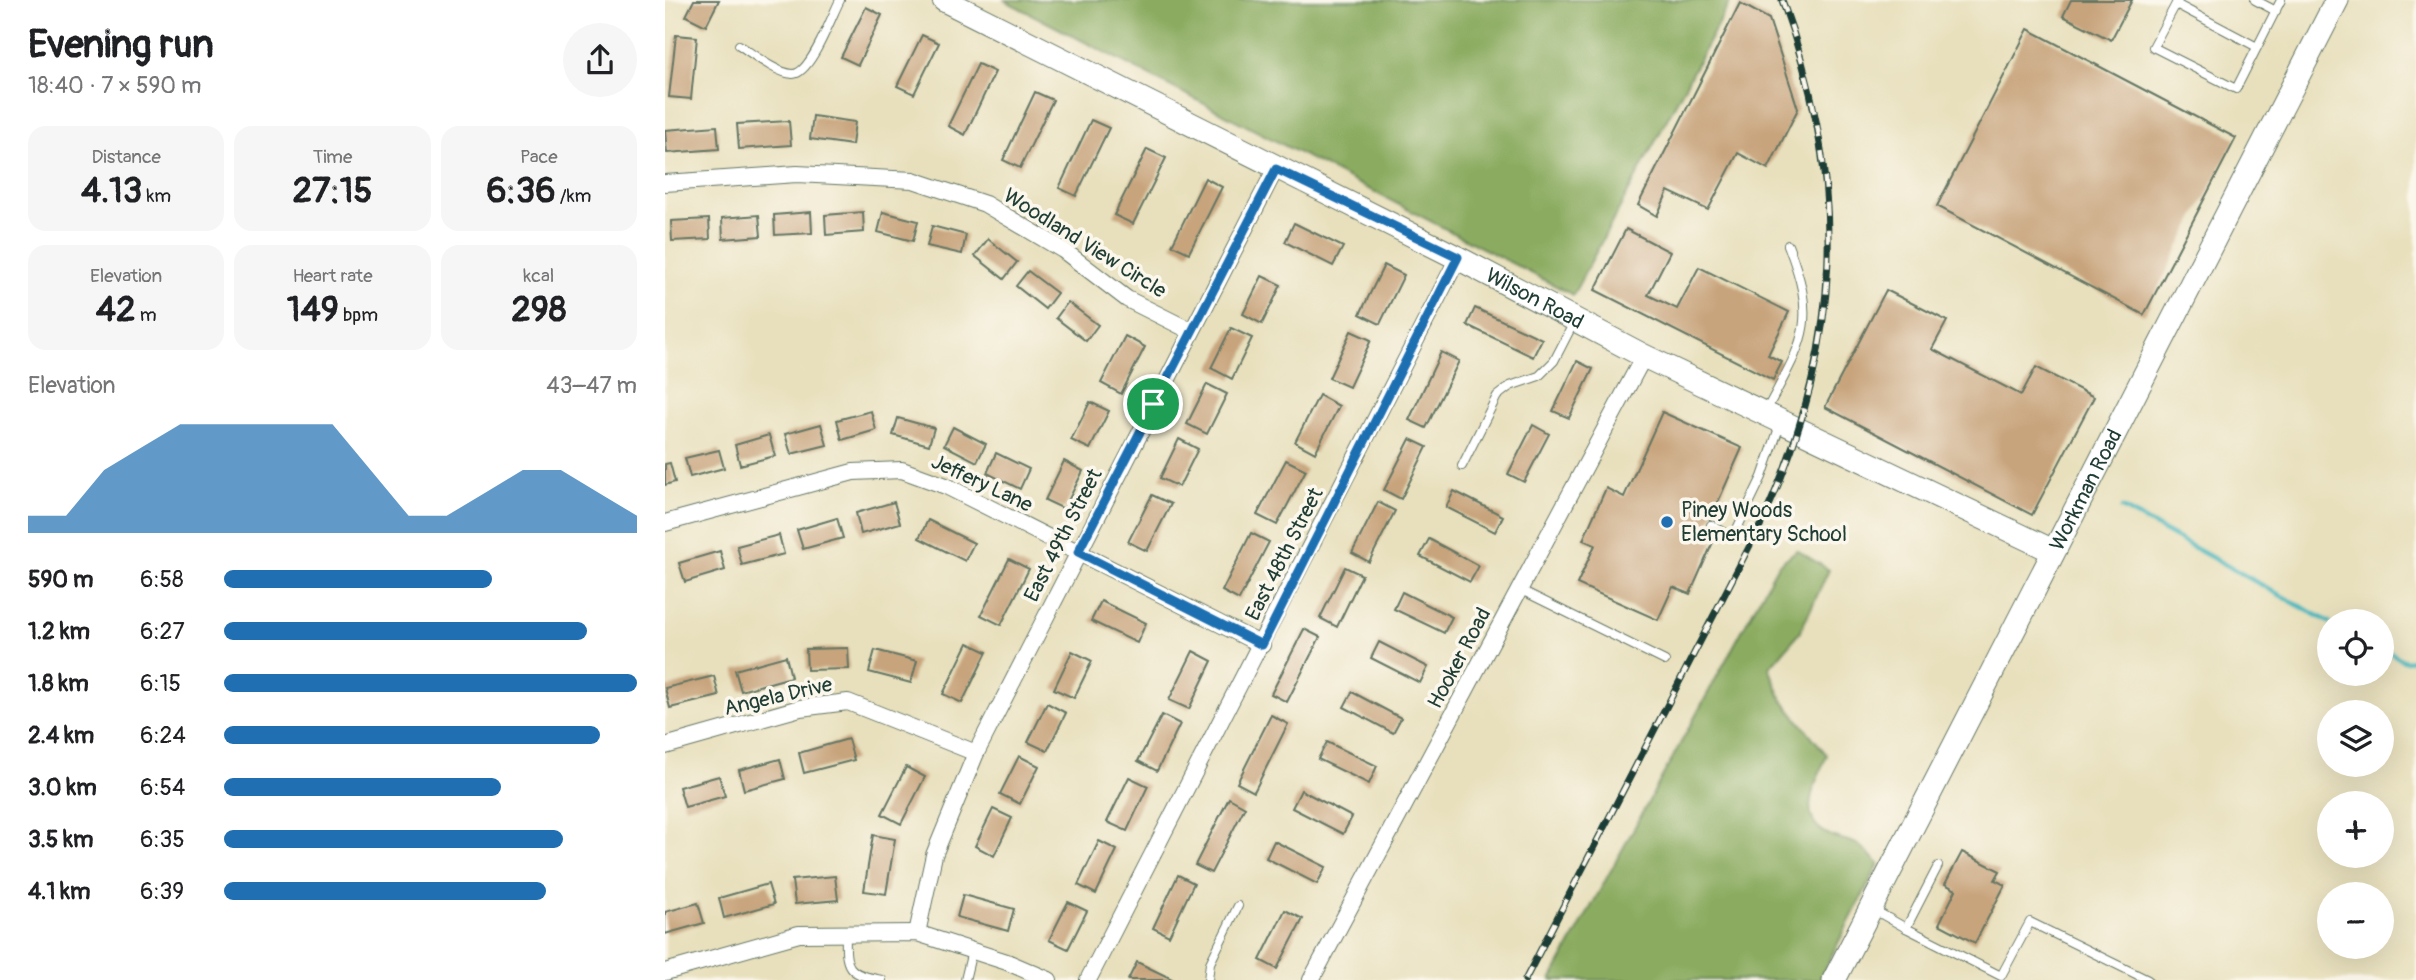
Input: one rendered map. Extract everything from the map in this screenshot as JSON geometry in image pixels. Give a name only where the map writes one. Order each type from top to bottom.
[{"type":"street","name":"Wilson Road","points":[[944,0],[1276,169],[1458,257],[1644,356],[2053,551]]},
{"type":"street","name":"Workman Road","points":[[1834,980],[2337,0]]},
{"type":"street","name":"East 49th Street","points":[[917,933],[934,855],[976,753],[1276,169]]},
{"type":"street","name":"Woodland View Circle","points":[[665,183],[797,174],[913,180],[985,204],[1063,250],[1127,299],[1191,331]]},
{"type":"street","name":"East 48th Street","points":[[1088,980],[1262,645],[1458,257]]},
{"type":"street","name":"Hooker Road","points":[[1311,980],[1644,356]]},
{"type":"street","name":"Jeffery Lane","points":[[665,523],[853,472],[902,470],[946,486],[1262,645]]},
{"type":"street","name":"Angela Drive","points":[[665,746],[800,708],[848,702],[976,753]]},
{"type":"street","points":[[665,972],[799,934],[917,933],[1049,980]]},
{"type":"lane","points":[[739,45],[780,69],[794,74],[802,71],[810,62],[840,0]]},
{"type":"lane","points":[[2255,0],[2276,11]]},
{"type":"lane","points":[[2257,47],[2177,2],[2153,47],[2236,89],[2281,0]]},
{"type":"lane","points":[[1711,525],[1733,537],[1762,477],[1773,418],[1800,346],[1804,320],[1803,289],[1788,245]]},
{"type":"lane","points":[[1462,466],[1497,396],[1510,386],[1539,376],[1554,361],[1575,319]]},
{"type":"lane","points":[[1520,589],[1665,661]]},
{"type":"lane","points":[[1906,928],[1938,866]]},
{"type":"lane","points":[[1208,980],[1210,962],[1238,906]]},
{"type":"lane","points":[[1872,909],[2001,976],[2030,922],[2148,980]]},
{"type":"lane","points":[[846,934],[845,959],[851,971],[859,976],[882,980]]},
{"type":"lane","points":[[965,980],[972,951]]},
{"type":"green space","points":[[1004,0],[1731,0],[1573,295]]},
{"type":"green space","points":[[1797,550],[1829,570],[1800,632],[1769,668],[1782,700],[1827,755],[1813,789],[1810,811],[1813,821],[1832,836],[1858,845],[1879,864],[1819,980],[1551,980],[1778,565]]},
{"type":"building","points":[[694,0],[719,0],[706,26],[686,16]]},
{"type":"building","points":[[2071,0],[2132,0],[2111,40],[2063,16]]},
{"type":"building","points":[[1740,3],[1769,19],[1798,109],[1768,169],[1738,153],[1708,210],[1668,191],[1657,216],[1638,205]]},
{"type":"building","points":[[866,7],[882,15],[858,65],[841,57]]},
{"type":"building","points":[[2028,29],[2236,138],[2144,315],[1937,206]]},
{"type":"building","points":[[676,35],[697,37],[691,99],[669,97]]},
{"type":"building","points":[[922,35],[939,43],[914,94],[897,86]]},
{"type":"building","points":[[978,64],[995,72],[965,135],[948,126]]},
{"type":"building","points":[[1035,92],[1053,100],[1020,168],[1003,160]]},
{"type":"building","points":[[813,116],[855,122],[852,145],[810,139]]},
{"type":"building","points":[[1091,120],[1109,128],[1076,196],[1059,188]]},
{"type":"building","points":[[789,121],[791,145],[739,149],[737,124]]},
{"type":"building","points":[[717,126],[719,149],[667,153],[665,130]]},
{"type":"building","points":[[1147,149],[1166,158],[1133,224],[1114,215]]},
{"type":"building","points":[[1205,178],[1222,187],[1189,253],[1172,245]]},
{"type":"building","points":[[811,212],[812,233],[775,235],[774,215]]},
{"type":"building","points":[[863,212],[864,232],[826,235],[825,215]]},
{"type":"building","points":[[883,212],[918,221],[913,241],[878,232]]},
{"type":"building","points":[[759,215],[761,236],[723,239],[722,218]]},
{"type":"building","points":[[709,219],[710,239],[672,241],[671,221]]},
{"type":"building","points":[[1294,223],[1343,247],[1333,266],[1285,242]]},
{"type":"building","points":[[932,226],[966,235],[962,254],[927,246]]},
{"type":"building","points":[[1626,229],[1670,252],[1648,295],[1677,309],[1699,267],[1789,312],[1768,355],[1782,362],[1773,380],[1595,290]]},
{"type":"building","points":[[988,239],[1017,262],[1004,279],[975,256]]},
{"type":"building","points":[[1384,265],[1404,275],[1380,324],[1360,314]]},
{"type":"building","points":[[1028,271],[1057,293],[1045,309],[1016,286]]},
{"type":"building","points":[[1262,276],[1281,285],[1262,324],[1243,314]]},
{"type":"building","points":[[1886,290],[1947,321],[1932,349],[2021,395],[2036,367],[2094,397],[2032,515],[1825,407]]},
{"type":"building","points":[[1068,302],[1098,325],[1086,341],[1056,318]]},
{"type":"building","points":[[1475,308],[1542,339],[1533,357],[1467,325]]},
{"type":"building","points":[[1231,328],[1252,338],[1232,379],[1211,368]]},
{"type":"building","points":[[1351,331],[1371,340],[1349,387],[1329,378]]},
{"type":"building","points":[[1125,336],[1145,347],[1121,394],[1101,383]]},
{"type":"building","points":[[1441,352],[1459,361],[1426,428],[1409,420]]},
{"type":"building","points":[[1577,361],[1593,369],[1569,418],[1553,411]]},
{"type":"building","points":[[1207,384],[1227,394],[1207,434],[1187,424]]},
{"type":"building","points":[[1319,395],[1339,406],[1315,453],[1295,442]]},
{"type":"building","points":[[1090,402],[1109,411],[1090,449],[1071,440]]},
{"type":"building","points":[[871,411],[876,430],[842,440],[837,420]]},
{"type":"building","points":[[1662,412],[1742,448],[1702,538],[1713,542],[1690,594],[1673,587],[1658,620],[1577,584],[1595,545],[1583,540],[1606,488],[1624,497]]},
{"type":"building","points":[[898,418],[934,428],[929,445],[893,435]]},
{"type":"building","points":[[821,424],[827,445],[791,454],[785,434]]},
{"type":"building","points":[[1533,425],[1549,434],[1524,482],[1508,474]]},
{"type":"building","points":[[953,427],[986,444],[977,462],[944,445]]},
{"type":"building","points":[[769,435],[775,456],[740,465],[735,445]]},
{"type":"building","points":[[1179,439],[1198,449],[1179,487],[1160,478]]},
{"type":"building","points":[[1410,439],[1427,447],[1401,499],[1384,490]]},
{"type":"building","points":[[719,450],[724,468],[690,477],[685,458]]},
{"type":"building","points":[[996,453],[1029,469],[1020,489],[987,473]]},
{"type":"building","points":[[1286,460],[1306,470],[1277,525],[1257,515]]},
{"type":"building","points":[[1064,461],[1083,471],[1064,509],[1045,500]]},
{"type":"building","points":[[670,463],[675,482],[665,485],[665,464]]},
{"type":"building","points":[[1454,491],[1503,516],[1495,532],[1446,507]]},
{"type":"building","points":[[1152,495],[1171,504],[1147,551],[1128,542]]},
{"type":"building","points":[[894,502],[900,523],[861,534],[856,513]]},
{"type":"building","points":[[1378,502],[1395,511],[1369,562],[1352,553]]},
{"type":"building","points":[[837,518],[843,538],[803,549],[797,530]]},
{"type":"building","points":[[928,520],[974,543],[965,561],[919,538]]},
{"type":"building","points":[[1251,533],[1269,542],[1239,600],[1222,591]]},
{"type":"building","points":[[779,535],[784,554],[742,565],[737,546]]},
{"type":"building","points":[[1429,539],[1479,566],[1470,582],[1420,556]]},
{"type":"building","points":[[720,551],[725,570],[685,582],[679,563]]},
{"type":"building","points":[[1009,559],[1029,569],[1001,625],[981,615]]},
{"type":"building","points":[[1345,567],[1362,575],[1337,627],[1320,618]]},
{"type":"building","points":[[1402,592],[1452,617],[1444,633],[1394,609]]},
{"type":"building","points":[[1101,601],[1146,623],[1137,643],[1091,621]]},
{"type":"building","points":[[1304,629],[1320,637],[1287,702],[1271,694]]},
{"type":"building","points":[[1379,642],[1428,667],[1420,683],[1371,658]]},
{"type":"building","points":[[968,643],[987,652],[962,703],[943,694]]},
{"type":"building","points":[[848,648],[849,669],[807,670],[806,649]]},
{"type":"building","points":[[875,650],[917,661],[911,683],[869,672]]},
{"type":"building","points":[[1072,651],[1092,661],[1074,698],[1054,689]]},
{"type":"building","points":[[1193,651],[1212,661],[1189,709],[1169,700]]},
{"type":"building","points":[[786,656],[791,677],[741,691],[735,670]]},
{"type":"building","points":[[714,676],[719,696],[670,708],[665,688]]},
{"type":"building","points":[[1352,692],[1401,718],[1393,733],[1344,707]]},
{"type":"building","points":[[1047,703],[1066,713],[1047,751],[1028,742]]},
{"type":"building","points":[[1162,715],[1180,724],[1157,771],[1138,761]]},
{"type":"building","points":[[1271,715],[1288,724],[1254,792],[1237,783]]},
{"type":"building","points":[[848,739],[854,760],[804,773],[799,753]]},
{"type":"building","points":[[1327,742],[1377,766],[1369,784],[1318,759]]},
{"type":"building","points":[[1019,756],[1039,766],[1020,804],[1000,794]]},
{"type":"building","points":[[780,759],[785,779],[744,790],[739,770]]},
{"type":"building","points":[[906,767],[925,777],[901,824],[882,814]]},
{"type":"building","points":[[719,776],[725,796],[685,807],[679,787]]},
{"type":"building","points":[[1129,777],[1148,786],[1127,831],[1107,822]]},
{"type":"building","points":[[1301,790],[1352,817],[1343,834],[1292,808]]},
{"type":"building","points":[[1229,798],[1245,807],[1211,873],[1195,865]]},
{"type":"building","points":[[993,809],[1012,818],[994,856],[975,846]]},
{"type":"building","points":[[873,835],[895,839],[886,894],[864,891]]},
{"type":"building","points":[[1099,841],[1117,850],[1096,894],[1078,885]]},
{"type":"building","points":[[1274,841],[1326,867],[1317,884],[1266,858]]},
{"type":"building","points":[[1962,852],[2000,871],[1995,880],[2005,885],[1975,943],[1939,924],[1956,890],[1945,884]]},
{"type":"building","points":[[1178,875],[1194,883],[1169,936],[1153,928]]},
{"type":"building","points":[[835,876],[838,900],[795,904],[792,880]]},
{"type":"building","points":[[768,884],[774,904],[724,918],[719,898]]},
{"type":"building","points":[[963,895],[1014,909],[1008,931],[957,917]]},
{"type":"building","points":[[1068,902],[1087,911],[1068,949],[1049,940]]},
{"type":"building","points":[[698,903],[704,923],[665,934],[665,912]]},
{"type":"building","points":[[1285,910],[1303,919],[1277,969],[1260,960]]},
{"type":"building","points":[[1137,962],[1174,980],[1128,980]]},
{"type":"waterway","points":[[2122,508],[2317,615]]},
{"type":"waterway","points":[[2394,655],[2404,661],[2416,660]]},
{"type":"railway","points":[[1525,980],[1761,524],[1788,458],[1809,393],[1822,329],[1828,264],[1827,200],[1819,134],[1804,68],[1782,0]]},
{"type":"place","name":"Piney Woods Elementary School","points":[[1667,522]]},
{"type":"route","points":[[1276,169],[1458,257],[1262,645],[1078,552],[1153,404],[1276,169]]}]
